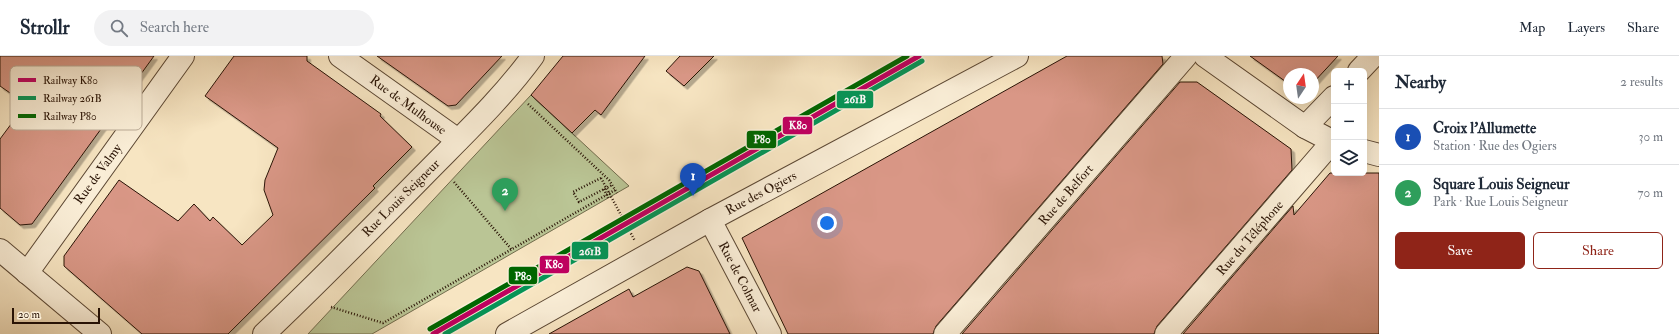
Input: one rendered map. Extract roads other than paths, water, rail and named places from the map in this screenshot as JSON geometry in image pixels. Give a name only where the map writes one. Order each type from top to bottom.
[{"type":"street","name":"Rue de Valmy","points":[[142,113],[183,56]]},
{"type":"street","name":"Rue de Mulhouse","points":[[340,56],[458,140]]},
{"type":"street","name":"Rue Louis Seigneur","points":[[264,334],[302,299],[458,140],[509,86],[533,56]]},
{"type":"street","name":"Rue des Ogiers","points":[[507,334],[710,220],[1017,56]]},
{"type":"street","name":"Rue de Belfort","points":[[945,334],[1186,56]]},
{"type":"street","points":[[1205,56],[1305,127],[1331,140]]},
{"type":"street","points":[[1362,68],[1373,56]]},
{"type":"street","points":[[1305,127],[1331,100]]},
{"type":"street","name":"Rue de Valmy","points":[[27,273],[130,130]]},
{"type":"street","name":"Rue du Téléphone","points":[[1166,334],[1331,143]]},
{"type":"street","points":[[1367,152],[1379,155]]},
{"type":"street","name":"Rue de Colmar","points":[[710,220],[770,334]]},
{"type":"street","points":[[0,250],[100,334]]},
{"type":"rail line","name":"P80","points":[[430,329],[907,56]]},
{"type":"rail line","name":"K80","points":[[433,334],[919,56]]},
{"type":"rail line","name":"261B","points":[[445,334],[922,61]]},
{"type":"place","name":"Croix l'Allumette","points":[[693,196]]},
{"type":"place","name":"Square Louis Seigneur","points":[[505,211]]}]
